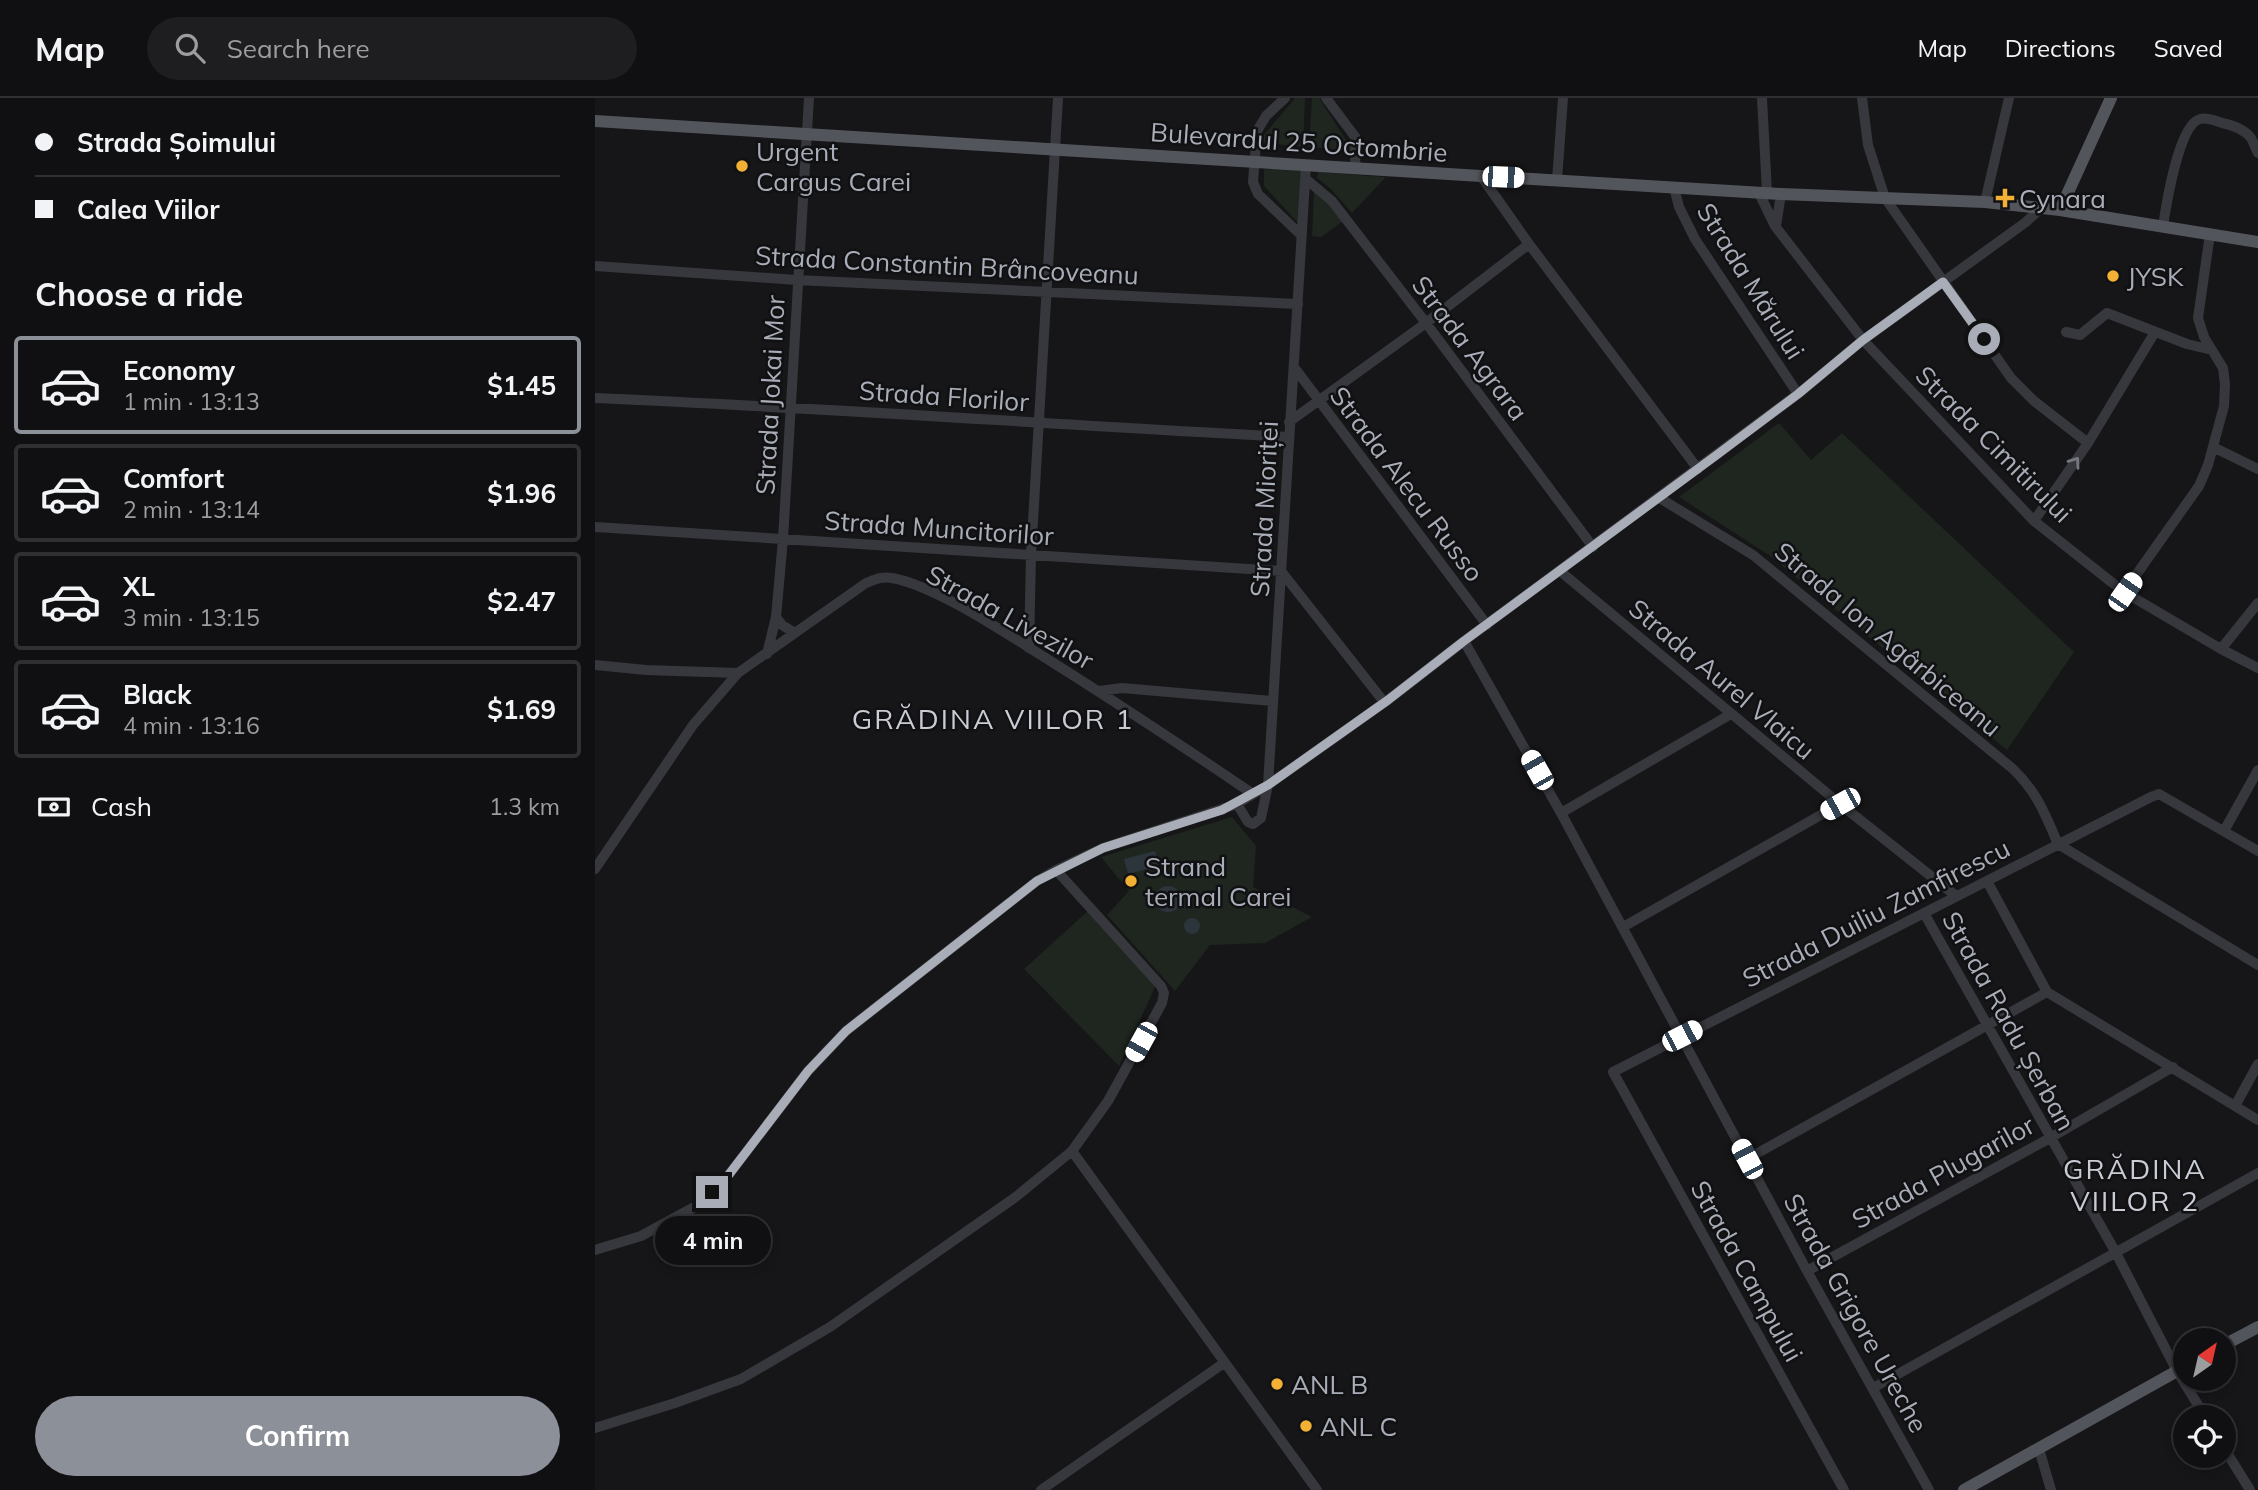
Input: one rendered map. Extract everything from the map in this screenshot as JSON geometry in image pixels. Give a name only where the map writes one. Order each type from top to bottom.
[{"type":"main road","points":[[2060,209],[2111,98]]},
{"type":"main road","name":"Bulevardul 25 Octombrie","points":[[595,121],[1763,193],[1985,202],[2060,209],[2258,242]]},
{"type":"main road","points":[[2237,1338],[2258,1327]]},
{"type":"main road","points":[[1964,1490],[2173,1374]]},
{"type":"street","name":"Strada Jokai Mor","points":[[767,654],[776,617],[783,539],[809,98]]},
{"type":"street","points":[[1029,648],[1031,555],[1058,98]]},
{"type":"street","points":[[1285,98],[1259,125],[1253,162],[1253,183],[1258,194],[1303,236]]},
{"type":"street","points":[[1326,98],[1356,138],[1355,169]]},
{"type":"street","points":[[1557,180],[1563,98]]},
{"type":"street","points":[[1762,98],[1763,193]]},
{"type":"street","points":[[1862,98],[1868,145],[1885,198],[2011,377],[2034,401],[2088,443]]},
{"type":"street","points":[[1985,202],[2009,98]]},
{"type":"street","points":[[2163,226],[2168,190],[2193,123],[2199,119],[2207,119],[2239,128],[2251,139],[2258,153]]},
{"type":"street","name":"Strada Mioriței","points":[[1237,804],[1248,822],[1258,822],[1268,785],[1306,165]]},
{"type":"street","points":[[1481,176],[1698,469]]},
{"type":"street","name":"Strada Agrara","points":[[1306,179],[1332,201],[1593,547]]},
{"type":"street","name":"Strada Mărului","points":[[1674,187],[1679,207],[1695,239],[1798,394]]},
{"type":"street","name":"Strada Cimitirului","points":[[1763,193],[1775,226],[1863,340],[2033,521],[2125,592],[2258,668]]},
{"type":"street","points":[[1775,226],[1781,194]]},
{"type":"street","points":[[595,1250],[641,1236],[700,1203],[724,1181],[808,1071],[846,1031],[1037,881],[1103,848],[1237,804],[1268,785],[1698,469],[1798,394],[1863,340],[2042,207]]},
{"type":"street","points":[[2125,592],[2199,486],[2224,406],[2223,368],[2204,337],[2199,318],[2210,234]]},
{"type":"street","points":[[1289,422],[1529,244]]},
{"type":"street","name":"Strada Constantin Brâncoveanu","points":[[595,266],[1298,304]]},
{"type":"street","points":[[2066,332],[2074,336],[2080,335],[2107,313],[2187,344],[2212,349]]},
{"type":"street","points":[[2033,521],[2088,443],[2155,332]]},
{"type":"street","name":"Strada Alecu Russo","points":[[1294,367],[1487,625]]},
{"type":"street","name":"Strada Florilor","points":[[595,398],[1289,437]]},
{"type":"street","points":[[2213,447],[2258,469]]},
{"type":"street","name":"Strada Ion Agârbiceanu","points":[[1658,497],[1753,555],[2013,769],[2038,798],[2058,844]]},
{"type":"street","name":"Strada Muncitorilor","points":[[595,527],[1281,571]]},
{"type":"street","points":[[1281,571],[1384,702]]},
{"type":"street","name":"Strada Aurel Vlaicu","points":[[1560,571],[1840,804],[1956,896]]},
{"type":"street","name":"Strada Livezilor","points":[[595,869],[693,725],[738,673],[866,583],[878,578],[891,577],[921,587],[981,618],[1099,691],[1253,794]]},
{"type":"street","points":[[2221,649],[2258,603]]},
{"type":"street","points":[[776,617],[782,625],[795,633]]},
{"type":"street","name":"Strada Grigore Ureche","points":[[1464,641],[1929,1490]]},
{"type":"street","points":[[595,665],[646,670],[738,673]]},
{"type":"street","name":"Strada Livezilor","points":[[1099,691],[1122,688],[1273,701]]},
{"type":"street","points":[[1561,814],[1731,714]]},
{"type":"street","points":[[2258,770],[2224,831],[2258,851]]},
{"type":"street","name":"Strada Duiliu Zamfirescu","points":[[1613,1072],[2159,794],[2224,831]]},
{"type":"street","points":[[1623,927],[1840,804]]},
{"type":"street","points":[[2058,844],[2258,965]]},
{"type":"street","points":[[595,1429],[741,1379],[830,1327],[1017,1196],[1072,1151],[1108,1101],[1162,1003],[1164,993],[1161,986],[1056,870]]},
{"type":"street","points":[[1987,881],[2047,992],[2258,1120]]},
{"type":"street","name":"Strada Radu Șerban","points":[[1924,912],[2173,1353]]},
{"type":"street","points":[[1747,1159],[2047,992]]},
{"type":"street","points":[[2235,1106],[2258,1064]]},
{"type":"street","name":"Strada Plugarilor","points":[[1807,1271],[2050,1138],[2173,1067]]},
{"type":"street","name":"Strada Campului","points":[[1613,1072],[1844,1490]]},
{"type":"street","points":[[1072,1151],[1317,1490]]},
{"type":"street","points":[[1873,1388],[2258,1173]]},
{"type":"street","points":[[1041,1490],[1224,1363]]},
{"type":"street","points":[[2039,1449],[2051,1490]]},
{"type":"street","points":[[2236,1467],[2250,1490]]},
{"type":"shaded area","points":[[1295,98],[1305,98],[1303,147],[1258,142]]},
{"type":"shaded area","points":[[1312,98],[1319,98],[1353,151],[1309,147]]},
{"type":"shaded area","points":[[1264,169],[1304,171],[1299,224],[1264,186]]},
{"type":"shaded area","points":[[1318,172],[1385,178],[1352,213],[1331,189],[1317,178]]},
{"type":"shaded area","points":[[1314,189],[1346,219],[1321,237],[1312,236]]},
{"type":"shaded area","points":[[1779,423],[1811,460],[1842,433],[2074,652],[2007,750],[1769,555],[1679,497]]},
{"type":"shaded area","name":"Strand termal Carei","points":[[1232,817],[1256,846],[1253,887],[1312,917],[1265,943],[1210,945],[1175,991],[1107,915],[1129,891],[1101,857]]},
{"type":"shaded area","points":[[1155,851],[1159,866],[1128,874],[1124,859]]},
{"type":"shaded area","points":[[1168,886],[1177,890],[1181,899],[1177,908],[1168,912],[1159,908],[1155,899],[1159,890]]},
{"type":"shaded area","points":[[1089,910],[1156,985],[1119,1066],[1024,969]]},
{"type":"shaded area","points":[[1192,918],[1198,920],[1198,932],[1192,934],[1186,932],[1184,926],[1186,920]]},
{"type":"place","name":"Urgent Cargus Carei","points":[[742,166]]},
{"type":"place","name":"Cynara","points":[[2005,198]]},
{"type":"place","name":"JYSK","points":[[2113,276]]},
{"type":"place","name":"Strand termal Carei","points":[[1131,881]]},
{"type":"place","name":"ANL B","points":[[1277,1384]]},
{"type":"place","name":"ANL C","points":[[1306,1426]]},
{"type":"district","name":"GRĂDINA VIILOR 1","points":[[993,718]]},
{"type":"district","name":"GRĂDINA VIILOR 2","points":[[2135,1184]]},
{"type":"route","points":[[712,1192],[724,1181],[808,1071],[846,1031],[1037,881],[1103,848],[1237,804],[1268,785],[1388,700],[1798,394],[1863,340],[1943,282],[1984,339]]}]
